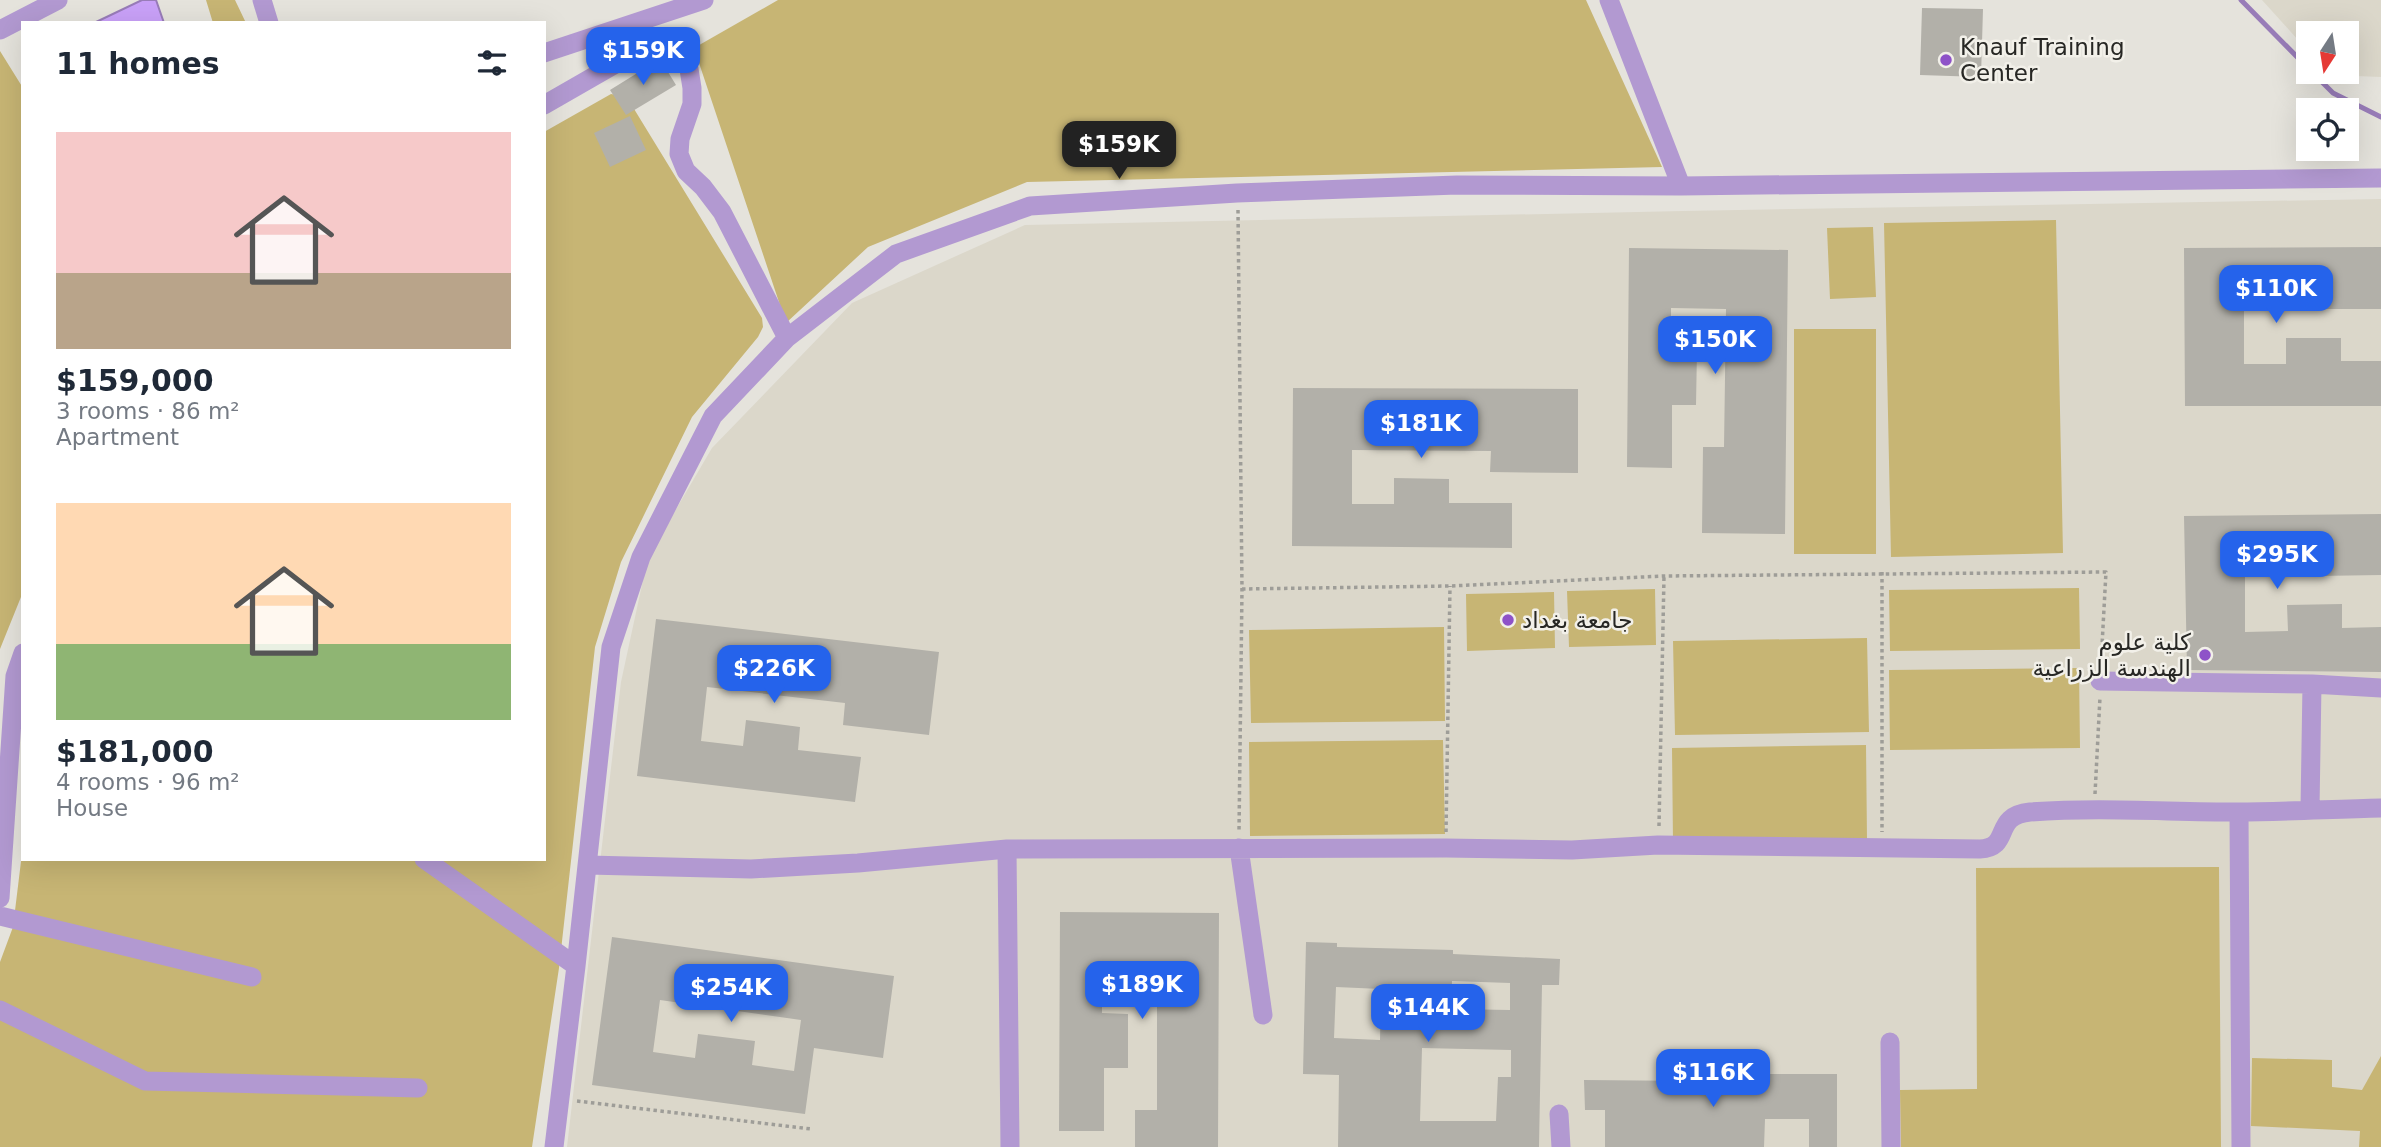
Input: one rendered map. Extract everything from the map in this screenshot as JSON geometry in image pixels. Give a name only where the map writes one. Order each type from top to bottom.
[{"type":"street","points":[[0,30],[58,0]]},
{"type":"street","points":[[262,0],[268,21]]},
{"type":"street","points":[[546,52],[704,0]]},
{"type":"street","points":[[1609,0],[1681,186]]},
{"type":"street","points":[[546,104],[652,43],[666,41],[677,49],[689,69],[692,88],[692,104],[680,139],[679,154],[686,171],[722,212],[787,338]]},
{"type":"street","points":[[554,1147],[611,647],[641,557],[713,416],[787,338],[896,254],[1030,206],[1237,194],[1457,185],[1681,186],[2381,178]]},
{"type":"street","points":[[0,898],[13,675],[21,657]]},
{"type":"street","points":[[2101,681],[2312,684],[2381,688]]},
{"type":"street","points":[[2310,810],[2312,684]]},
{"type":"street","points":[[587,865],[751,869],[858,863],[1007,849],[1572,850],[1658,845],[1992,849],[1999,842],[2006,821],[2016,814],[2095,810],[2239,812],[2381,808]]},
{"type":"street","points":[[2239,812],[2241,1147]]},
{"type":"street","points":[[1239,848],[1263,1015]]},
{"type":"street","points":[[1007,849],[1010,1147]]},
{"type":"street","points":[[427,861],[576,966]]},
{"type":"street","points":[[0,916],[252,978]]},
{"type":"street","points":[[0,1010],[145,1081],[418,1088]]},
{"type":"street","points":[[1890,1042],[1891,1147]]},
{"type":"street","points":[[1559,1114],[1561,1147]]},
{"type":"path","points":[[1237,194],[1242,589],[1239,848]]},
{"type":"path","points":[[1882,572],[1882,848]]},
{"type":"path","points":[[1242,589],[1450,586],[1664,576],[2106,572]]},
{"type":"path","points":[[1658,845],[1664,576]]},
{"type":"path","points":[[1446,848],[1450,586]]},
{"type":"path","points":[[559,1099],[811,1129]]},
{"type":"shaded area","points":[[142,0],[156,0],[163,21],[98,21]]},
{"type":"shaded area","points":[[206,0],[235,0],[245,21],[212,21]]},
{"type":"shaded area","points":[[778,0],[1586,0],[1662,167],[1027,182],[868,247],[786,323],[694,48]]},
{"type":"shaded area","points":[[2262,0],[2381,0],[2381,77],[2359,76],[2359,21],[2296,21],[2296,38]]},
{"type":"shaded area","points":[[0,51],[21,85],[21,597],[0,649]]},
{"type":"shaded area","points":[[611,94],[622,96],[631,104],[762,318],[763,327],[758,337],[692,417],[621,562],[595,647],[559,968],[532,1147],[0,1147],[0,962],[13,927],[21,861],[546,861],[546,131]]},
{"type":"shaded area","name":"جامعة بغداد","points":[[2381,199],[2381,1147],[567,1147],[621,682],[648,557],[712,448],[852,303],[1025,225]]},
{"type":"shaded area","points":[[2056,220],[2063,553],[1891,557],[1884,223]]},
{"type":"shaded area","points":[[1873,227],[1876,297],[1830,299],[1827,228]]},
{"type":"shaded area","points":[[1794,329],[1876,329],[1876,554],[1794,554]]},
{"type":"shaded area","points":[[2079,588],[2080,649],[1890,651],[1889,590]]},
{"type":"shaded area","points":[[1655,589],[1656,645],[1569,647],[1567,591]]},
{"type":"shaded area","points":[[1554,592],[1555,648],[1467,651],[1466,594]]},
{"type":"shaded area","points":[[1444,627],[1445,721],[1251,723],[1249,630]]},
{"type":"shaded area","points":[[1867,638],[1869,732],[1675,735],[1673,641]]},
{"type":"shaded area","points":[[2079,668],[2080,748],[1890,750],[1889,670]]},
{"type":"shaded area","points":[[1443,740],[1445,834],[1250,836],[1249,742]]},
{"type":"shaded area","points":[[1866,745],[1867,839],[1673,842],[1672,748]]},
{"type":"shaded area","points":[[2219,867],[2221,1147],[1901,1147],[1900,1090],[1977,1089],[1976,868]]},
{"type":"shaded area","points":[[2381,1056],[2381,1147],[2359,1147],[2360,1131],[2251,1126],[2252,1058],[2332,1060],[2332,1087],[2362,1090]]},
{"type":"building","points":[[1922,8],[1983,9],[1981,77],[1920,75]]},
{"type":"building","points":[[660,59],[676,85],[626,115],[610,90]]},
{"type":"building","points":[[630,116],[646,150],[610,167],[594,133]]},
{"type":"building","points":[[2381,247],[2381,309],[2244,309],[2244,364],[2286,364],[2286,338],[2341,338],[2341,361],[2381,361],[2381,406],[2185,406],[2184,248]]},
{"type":"building","points":[[1629,248],[1788,250],[1785,534],[1702,533],[1703,447],[1724,447],[1726,309],[1671,308],[1671,350],[1697,350],[1696,405],[1672,405],[1672,468],[1627,467]]},
{"type":"building","points":[[1293,388],[1578,389],[1578,473],[1490,472],[1491,451],[1352,450],[1352,504],[1394,504],[1394,478],[1449,479],[1449,503],[1512,503],[1512,548],[1292,546]]},
{"type":"building","points":[[2381,514],[2381,575],[2245,577],[2245,632],[2288,631],[2287,605],[2342,604],[2342,628],[2381,627],[2381,672],[2187,670],[2184,516]]},
{"type":"building","points":[[656,619],[939,652],[929,735],[843,725],[845,703],[707,687],[701,741],[743,746],[746,720],[800,727],[798,750],[861,757],[855,802],[637,776]]},
{"type":"building","points":[[1060,912],[1219,913],[1218,1147],[1135,1147],[1135,1110],[1157,1110],[1157,972],[1102,971],[1102,1013],[1128,1014],[1128,1068],[1104,1068],[1104,1131],[1059,1131]]},
{"type":"building","points":[[612,937],[894,976],[883,1058],[814,1048],[805,1114],[592,1085]],"holes":[[[660,1000],[801,1020],[794,1071],[752,1065],[755,1041],[698,1034],[695,1058],[653,1052]]]},
{"type":"building","points":[[1306,942],[1337,943],[1337,947],[1453,950],[1453,954],[1560,959],[1559,985],[1542,985],[1539,1147],[1338,1147],[1339,1075],[1303,1074]],"holes":[[[1452,981],[1510,983],[1510,1010],[1451,1009]],[[1336,987],[1381,989],[1380,1040],[1334,1038]],[[1422,1048],[1511,1050],[1511,1077],[1498,1077],[1496,1121],[1420,1121]]]},
{"type":"building","points":[[1694,1074],[1837,1074],[1837,1147],[1809,1147],[1809,1119],[1765,1119],[1764,1147],[1605,1147],[1605,1110],[1585,1110],[1584,1080],[1694,1081]]},
{"type":"waterway","points":[[2241,0],[2296,56]]},
{"type":"waterway","points":[[2324,84],[2333,93],[2381,117]]},
{"type":"place","name":"Knauf Training Center","points":[[1946,60]]},
{"type":"place","name":"جامعة بغداد","points":[[1508,620]]},
{"type":"place","name":"كلية علوم الهندسة الزراعية","points":[[2205,655]]}]
